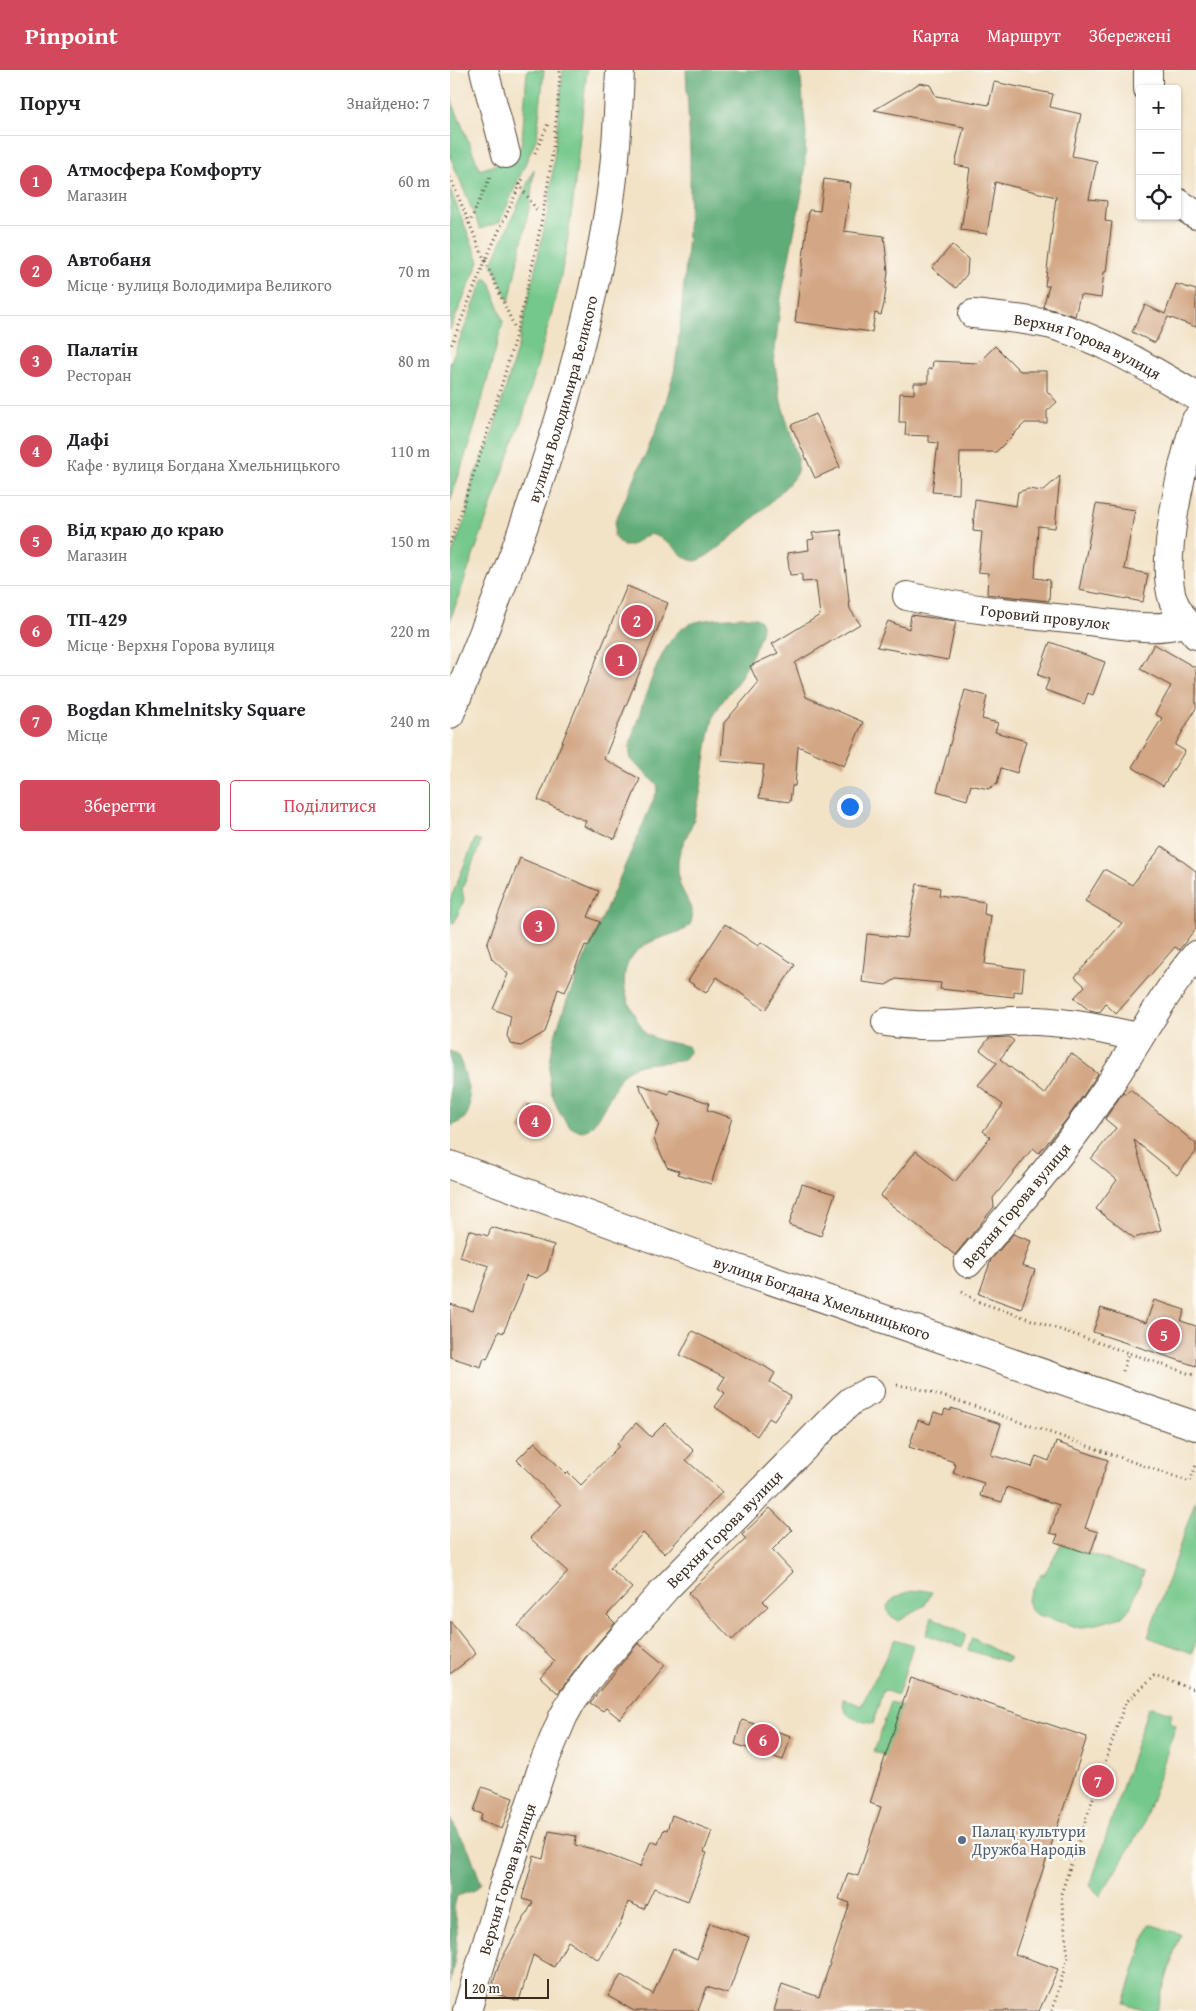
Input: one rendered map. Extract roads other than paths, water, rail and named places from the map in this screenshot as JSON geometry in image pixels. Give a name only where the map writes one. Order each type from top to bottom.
[{"type":"street","points":[[484,70],[517,160]]},
{"type":"street","name":"вулиця Володимира Великого","points":[[450,714],[457,682],[493,610],[538,487],[575,361],[600,255],[608,211],[617,131],[620,70]]},
{"type":"street","points":[[1148,70],[1148,85]]},
{"type":"street","points":[[1181,205],[1196,215]]},
{"type":"street","name":"Верхня Горова вулиця","points":[[973,314],[1036,322],[1066,330],[1147,368],[1196,396]]},
{"type":"street","points":[[1191,628],[1173,600],[1168,576],[1168,562],[1180,482],[1196,420]]},
{"type":"street","name":"Горовий провулок","points":[[907,596],[982,611],[1116,624],[1191,628]]},
{"type":"street","name":"Верхня Горова вулиця","points":[[968,1263],[1072,1139],[1112,1082],[1138,1037],[1196,955]]},
{"type":"street","points":[[886,1022],[923,1026],[1035,1021],[1083,1026],[1138,1037]]},
{"type":"street","name":"вулиця Богдана Хмельницького","points":[[450,1165],[715,1261],[1196,1426]]},
{"type":"street","name":"Верхня Горова вулиця","points":[[467,2011],[505,1881],[543,1765],[563,1717],[573,1700],[597,1667],[666,1588],[836,1415],[851,1402],[870,1391]]},
{"type":"place","name":"Автобаня","points":[[637,621]]},
{"type":"place","name":"Атмосфера Комфорту","points":[[621,660]]},
{"type":"place","name":"Палатін","points":[[539,926]]},
{"type":"place","name":"Дафі","points":[[535,1121]]},
{"type":"place","name":"Від краю до краю","points":[[1164,1335]]},
{"type":"place","name":"ТП-429","points":[[763,1740]]},
{"type":"place","name":"Bogdan Khmelnitsky Square","points":[[1098,1781]]},
{"type":"place","name":"Палац культури Дружба Народів","points":[[962,1840]]}]
